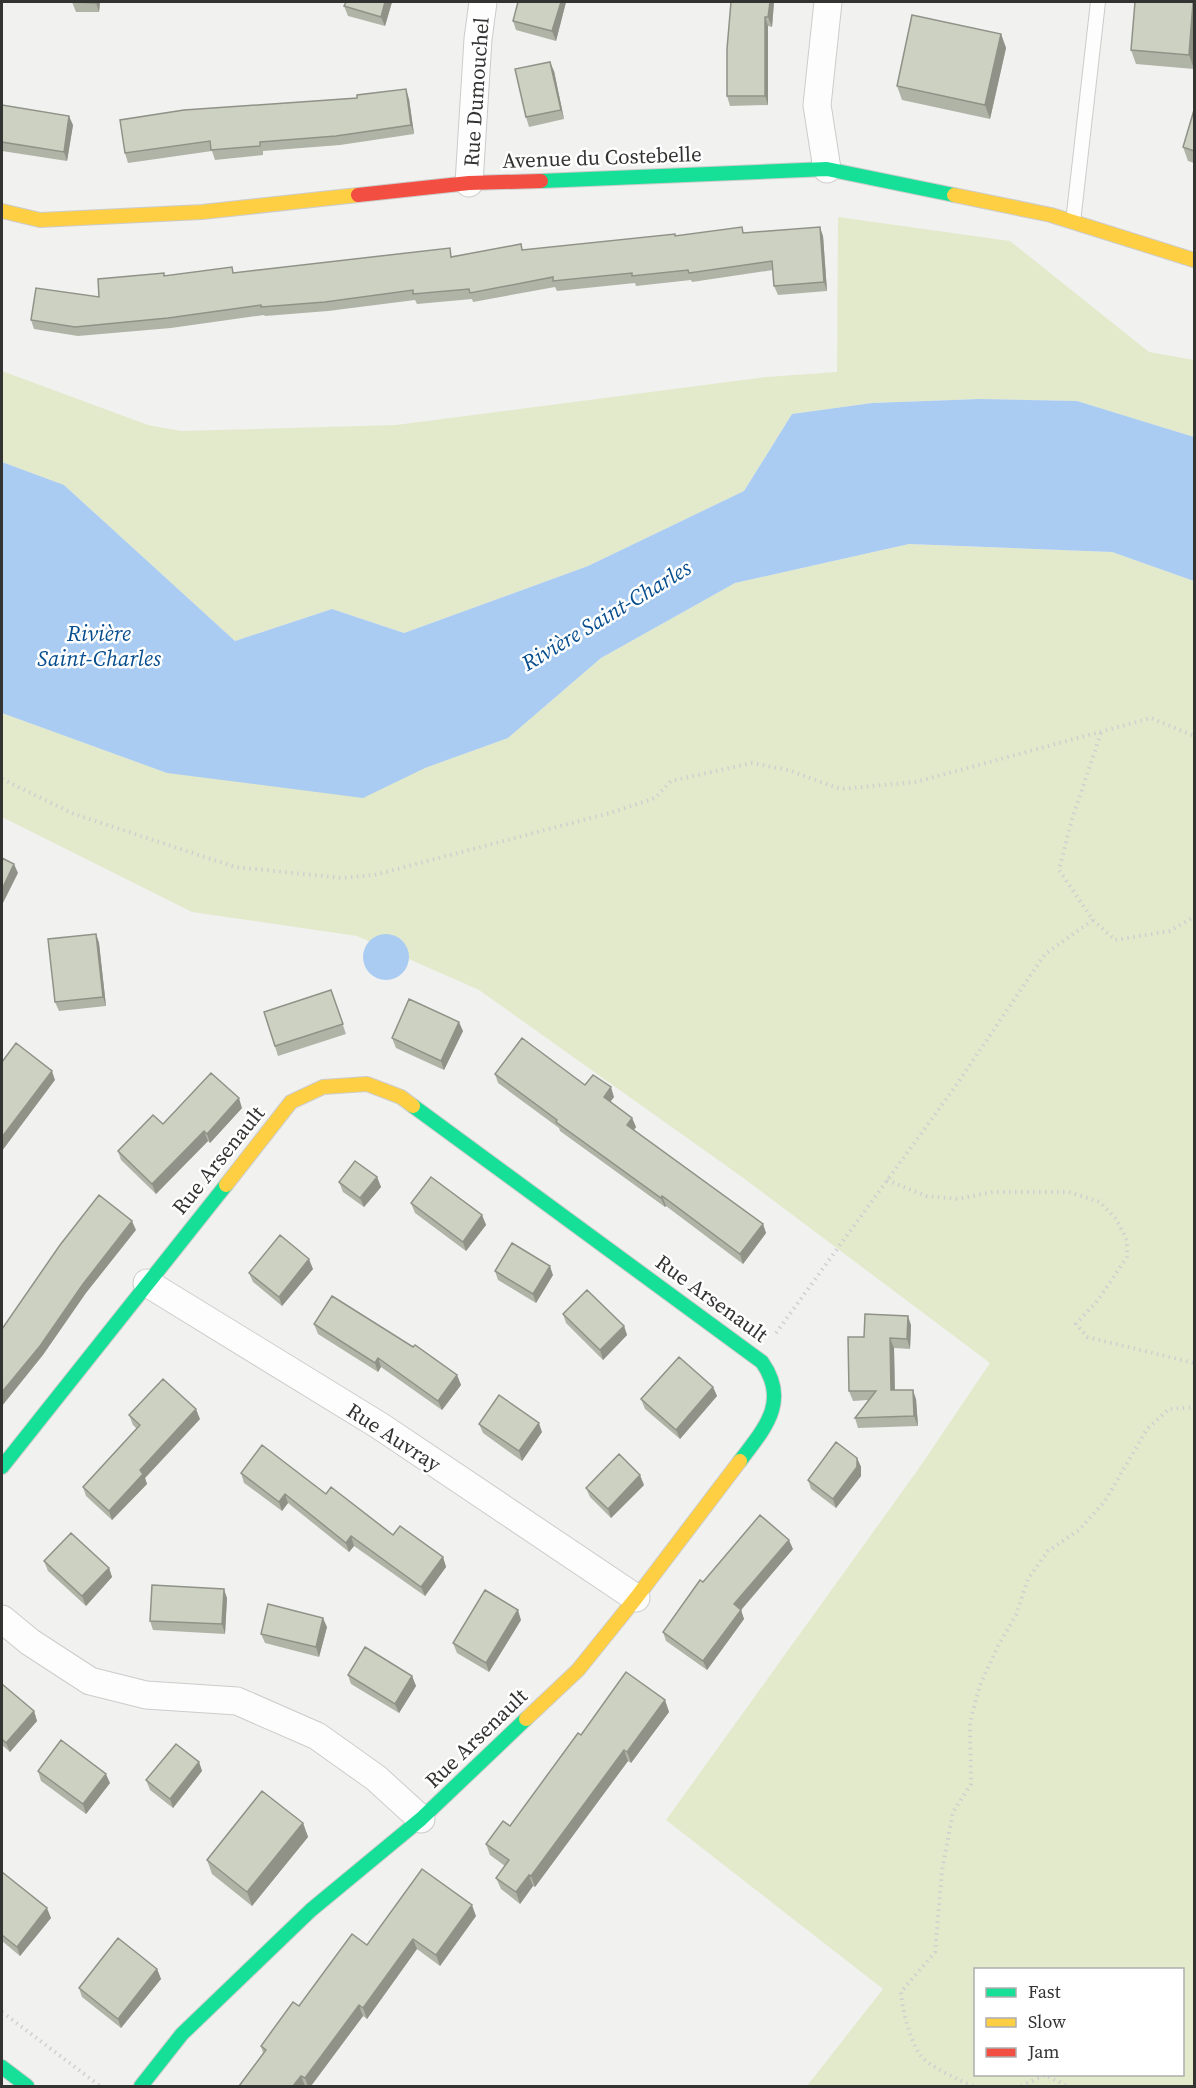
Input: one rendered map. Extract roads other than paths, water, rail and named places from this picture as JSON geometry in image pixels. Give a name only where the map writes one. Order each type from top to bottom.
[{"type":"street","name":"Rue Dumouchel","points":[[469,183],[478,39],[483,2]]},
{"type":"street","points":[[827,169],[816,105],[828,2]]},
{"type":"street","name":"Avenue du Costebelle","points":[[2,211],[40,220],[202,212],[469,183],[827,169],[1051,215],[1194,260]]},
{"type":"street","name":"Rue Arsenault","points":[[2,1467],[291,1102],[323,1087],[368,1084],[400,1097],[758,1358],[763,1362],[773,1384],[775,1406],[763,1431],[578,1670],[421,1819],[311,1910],[182,2034],[141,2086]]},
{"type":"street","name":"Rue Auvray","points":[[147,1284],[380,1426],[636,1598]]},
{"type":"street","points":[[2,1619],[30,1642],[90,1682],[146,1695],[237,1701],[317,1736],[376,1779],[421,1819]]},
{"type":"street","points":[[2,2067],[27,2086]]},
{"type":"lane","points":[[1073,222],[1098,2]]},
{"type":"water","name":"Rivière Saint-Charles","points":[[980,399],[1077,401],[1194,437],[1194,581],[1112,552],[909,544],[735,583],[601,658],[508,738],[425,768],[363,798],[167,773],[2,713],[2,462],[64,485],[235,641],[332,609],[404,633],[588,566],[744,491],[792,414],[872,403]]},
{"type":"water","points":[[386,934],[402,941],[409,957],[402,973],[386,980],[370,973],[363,957],[370,941]]}]
